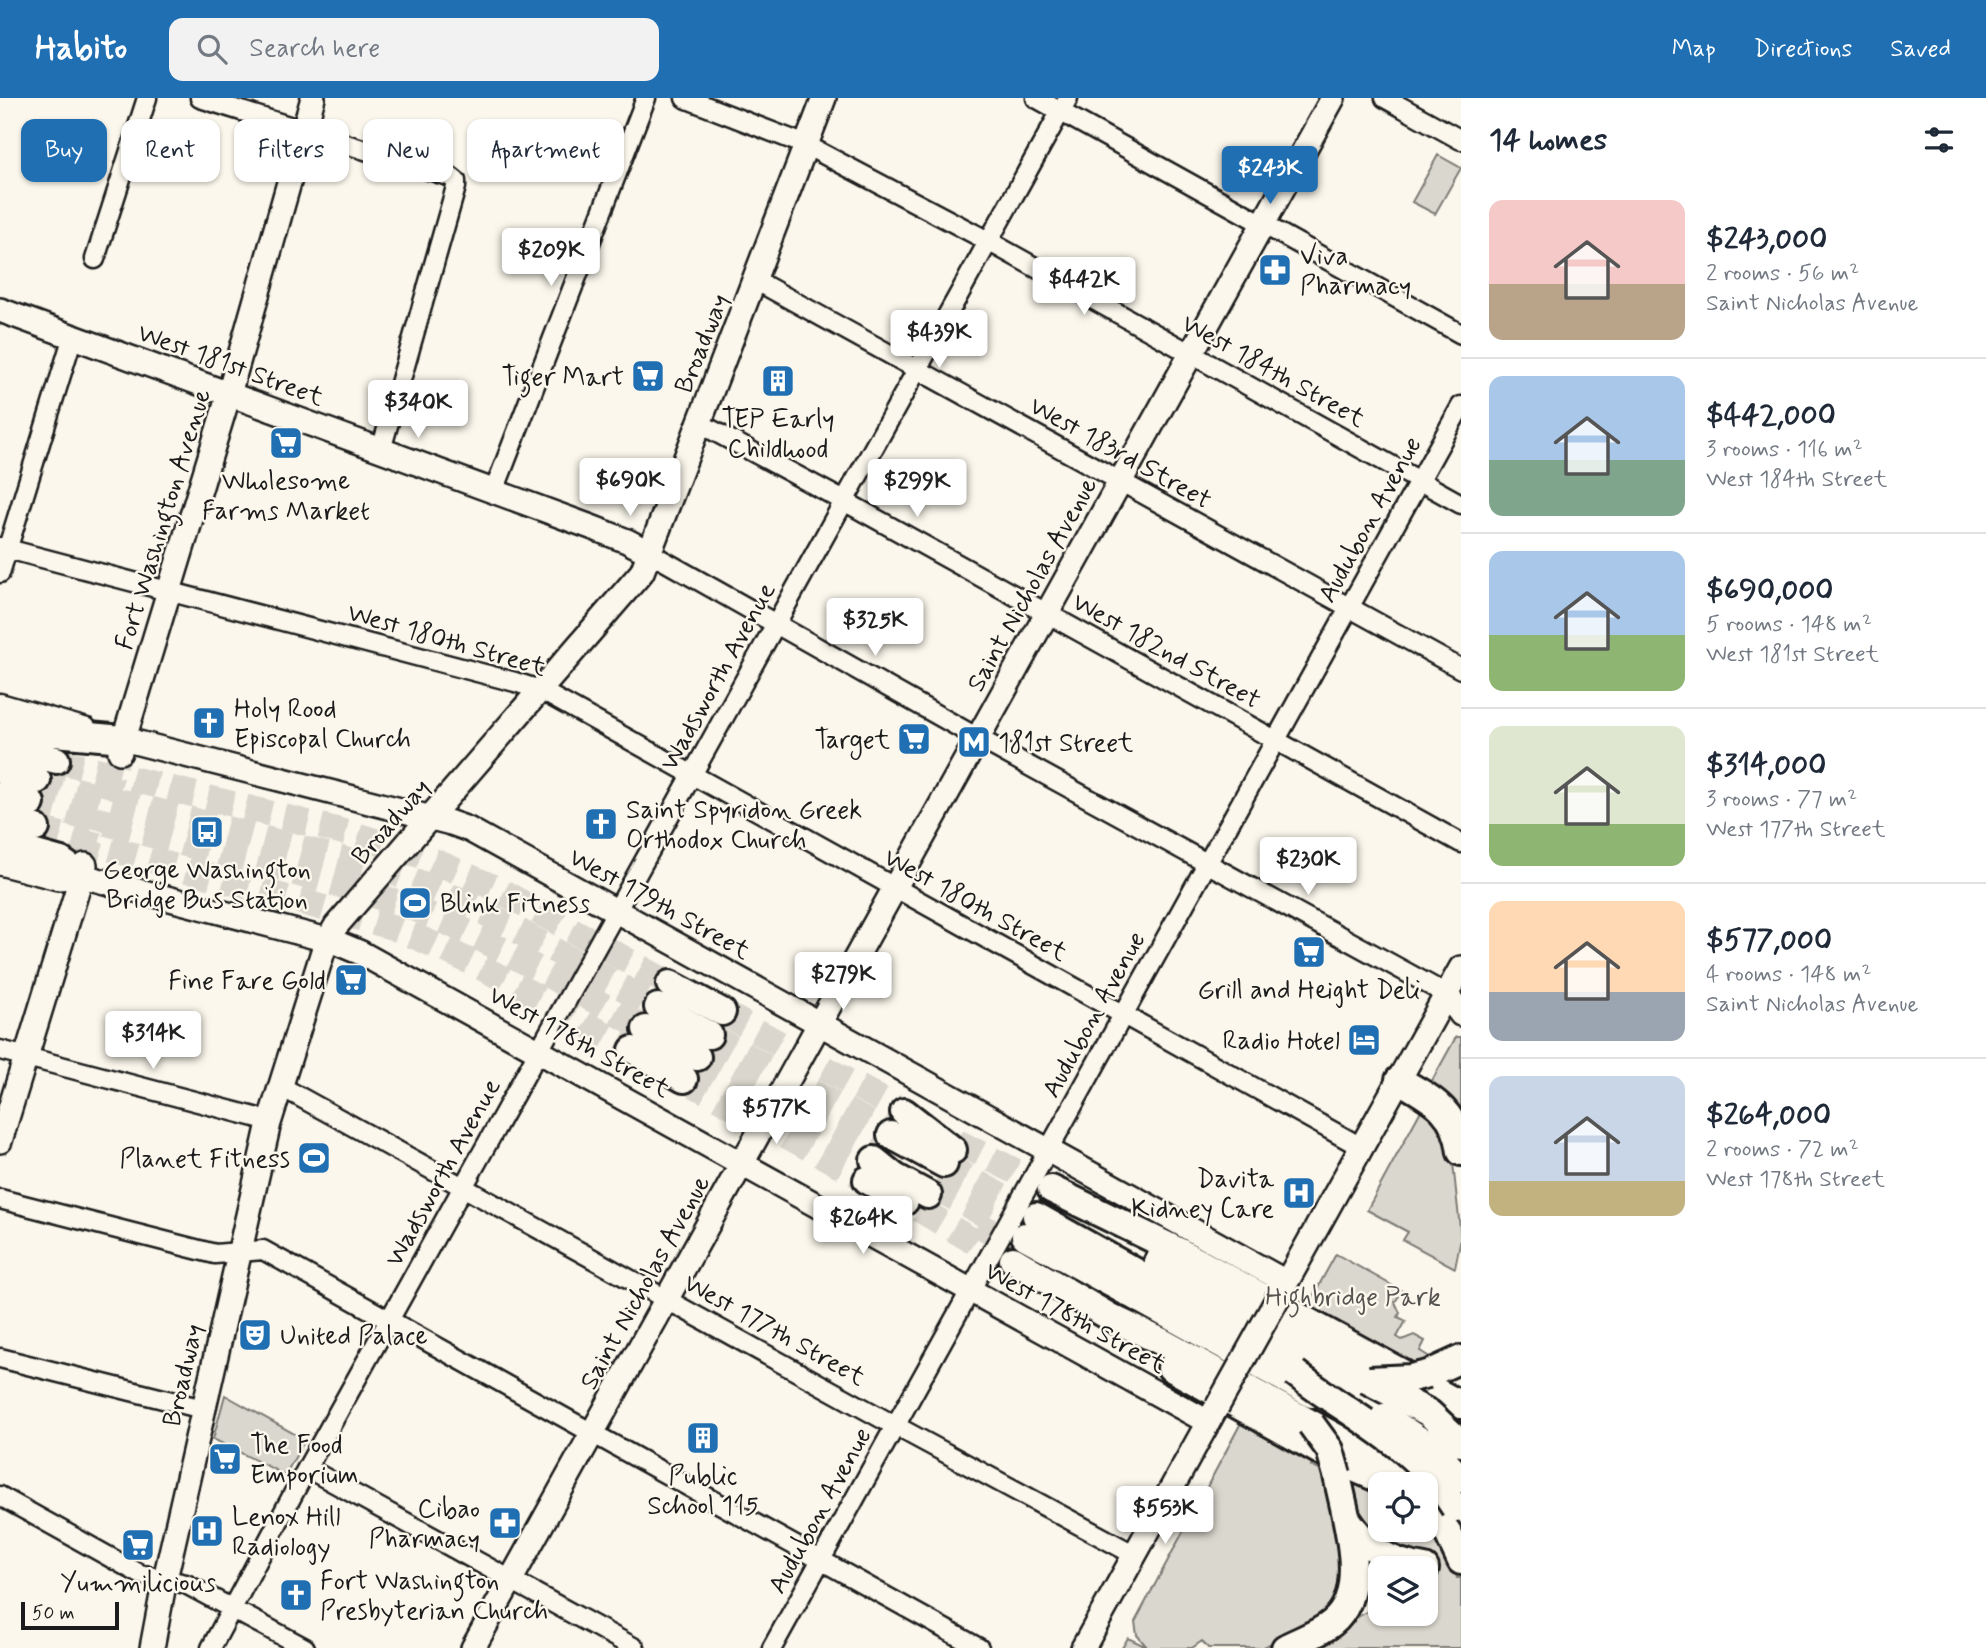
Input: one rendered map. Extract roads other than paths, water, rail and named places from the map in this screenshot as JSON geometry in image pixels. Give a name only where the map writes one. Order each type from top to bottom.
[{"type":"highway","points":[[0,720],[121,747]]},
{"type":"highway","points":[[0,747],[55,760]]},
{"type":"highway","points":[[0,769],[34,816],[61,861],[84,869]]},
{"type":"highway","points":[[0,794],[34,816]]},
{"type":"highway","points":[[0,819],[34,816]]},
{"type":"highway","points":[[0,844],[34,816]]},
{"type":"highway","points":[[652,1018],[703,1046],[652,1018]]},
{"type":"highway","points":[[1399,1080],[1445,1110],[1456,1129],[1461,1152]]},
{"type":"highway","points":[[882,1149],[939,1174],[882,1149]]},
{"type":"highway","points":[[1029,1231],[1172,1268],[1210,1292],[1429,1413],[1461,1443]]},
{"type":"highway","points":[[1029,1231],[1160,1341],[1374,1458],[1393,1472]]},
{"type":"highway","points":[[1029,1231],[1180,1252],[1461,1405]]},
{"type":"highway","points":[[1029,1231],[1337,1384],[1386,1406],[1461,1430]]},
{"type":"highway","points":[[1029,1231],[1320,1398],[1373,1422],[1461,1453]]},
{"type":"highway","points":[[1029,1231],[1061,1304],[1125,1343],[1338,1461],[1368,1474]]},
{"type":"highway","points":[[1250,1348],[1295,1373],[1353,1412],[1397,1445],[1429,1474],[1443,1504],[1447,1531],[1461,1561]]},
{"type":"highway","points":[[1367,1380],[1414,1377],[1449,1362]]},
{"type":"highway","points":[[1295,1373],[1317,1380],[1406,1430],[1439,1454],[1461,1479]]},
{"type":"highway","points":[[1285,1648],[1329,1625],[1342,1613],[1353,1589],[1354,1576],[1337,1475],[1330,1450],[1311,1424]]},
{"type":"highway","points":[[1345,1516],[1361,1539],[1383,1556]]},
{"type":"highway","points":[[1438,1567],[1461,1566]]},
{"type":"main road","name":"Fort Washington Avenue","points":[[308,119],[313,98]]},
{"type":"main road","name":"Broadway","points":[[152,1648],[203,1409],[270,1121],[327,940],[336,926],[642,572],[824,98]]},
{"type":"main road","name":"Saint Nicholas Avenue","points":[[473,1648],[1333,98]]},
{"type":"main road","name":"Fort Washington Avenue","points":[[121,747],[291,182]]},
{"type":"main road","name":"West 181st Street","points":[[0,310],[494,491],[627,541],[650,553]]},
{"type":"main road","name":"West 179th Street","points":[[121,747],[468,829],[1048,1150],[1283,1288]]},
{"type":"main road","name":"West 178th Street","points":[[0,863],[58,878],[84,869],[349,947],[540,1050],[971,1291],[1213,1415]]},
{"type":"main road","points":[[0,1141],[84,869]]},
{"type":"main road","points":[[1083,1648],[1399,1080],[1454,996],[1461,968]]},
{"type":"main road","points":[[1454,996],[1461,1014]]},
{"type":"street","points":[[95,260],[147,98]]},
{"type":"street","points":[[200,98],[270,119]]},
{"type":"street","points":[[494,491],[646,98]]},
{"type":"street","name":"West 184th Street","points":[[685,98],[806,145],[988,241],[1461,504]]},
{"type":"street","points":[[1036,98],[1065,105],[1263,224],[1461,334]]},
{"type":"street","points":[[1385,98],[1461,140]]},
{"type":"street","name":"Wadsworth Avenue","points":[[211,1648],[307,1468],[1065,105]]},
{"type":"street","points":[[349,144],[451,177],[456,181],[381,450]]},
{"type":"street","name":"West 183rd Street","points":[[755,280],[1461,669]]},
{"type":"street","points":[[0,573],[4,548],[73,336]]},
{"type":"street","name":"Audubon Avenue","points":[[772,1648],[1461,406]]},
{"type":"street","name":"West 182nd Street","points":[[699,423],[844,500],[1461,843]]},
{"type":"street","name":"West 180th Street","points":[[4,548],[540,690],[1361,1147]]},
{"type":"street","name":"West 181st Street","points":[[650,553],[978,738],[1454,996]]},
{"type":"street","name":"West 179th Street","points":[[0,704],[121,747]]},
{"type":"street","points":[[0,1050],[270,1121]]},
{"type":"street","name":"West 177th Street","points":[[280,1086],[895,1426],[1135,1555]]},
{"type":"street","points":[[0,1199],[215,1254],[263,1250],[979,1648]]},
{"type":"street","points":[[0,1358],[203,1409]]},
{"type":"street","points":[[307,1468],[635,1648]]},
{"type":"street","points":[[0,1496],[140,1574],[186,1584],[305,1648]]},
{"type":"tunnel","points":[[86,862],[119,755]]},
{"type":"tunnel","points":[[56,760],[352,834],[423,856],[495,888],[670,984]]},
{"type":"tunnel","points":[[37,780],[396,873],[467,903],[658,1007]]},
{"type":"tunnel","points":[[31,803],[344,886],[409,906],[505,951],[646,1029]]},
{"type":"tunnel","points":[[36,828],[392,927],[485,969],[633,1050]]},
{"type":"tunnel","points":[[722,1012],[904,1112]]},
{"type":"tunnel","points":[[709,1035],[891,1135]]},
{"type":"tunnel","points":[[697,1057],[876,1156]]},
{"type":"tunnel","points":[[684,1079],[867,1180]]},
{"type":"tunnel","points":[[957,1142],[1051,1189]]},
{"type":"tunnel","points":[[944,1164],[1036,1216]]},
{"type":"tunnel","points":[[933,1186],[1002,1224]]},
{"type":"tunnel","points":[[919,1209],[973,1241],[1009,1267]]},
{"type":"tunnel","points":[[978,1224],[1020,1249]]},
{"type":"place","name":"Viva Pharmacy","points":[[1275,270]]},
{"type":"place","name":"Tiger Mart","points":[[648,376]]},
{"type":"place","name":"TEP Early Childhood","points":[[778,381]]},
{"type":"place","name":"Wholesome Farms Market","points":[[286,443]]},
{"type":"place","name":"Holy Rood Episcopal Church","points":[[209,723]]},
{"type":"place","name":"Target","points":[[914,739]]},
{"type":"place","name":"181st Street","points":[[974,742]]},
{"type":"place","name":"Saint Spyridon Greek Orthodox Church","points":[[601,824]]},
{"type":"place","name":"George Washington Bridge Bus Station","points":[[207,832]]},
{"type":"place","name":"Blink Fitness","points":[[415,903]]},
{"type":"place","name":"Grill and Height Deli","points":[[1309,952]]},
{"type":"place","name":"Fine Fare Gold","points":[[351,980]]},
{"type":"place","name":"Radio Hotel","points":[[1364,1040]]},
{"type":"place","name":"Planet Fitness","points":[[314,1158]]},
{"type":"place","name":"Davita Kidney Care","points":[[1299,1193]]},
{"type":"place","name":"United Palace","points":[[255,1335]]},
{"type":"place","name":"Public School 115","points":[[703,1438]]},
{"type":"place","name":"The Food Emporium","points":[[225,1459]]},
{"type":"place","name":"Cibao Pharmacy","points":[[505,1523]]},
{"type":"place","name":"Lenox Hill Radiology","points":[[207,1531]]},
{"type":"place","name":"Yummilicious","points":[[138,1545]]},
{"type":"place","name":"Fort Washington Presbyterian Church","points":[[296,1595]]},
{"type":"park label","name":"Highbridge Park","points":[[1353,1296]]}]
